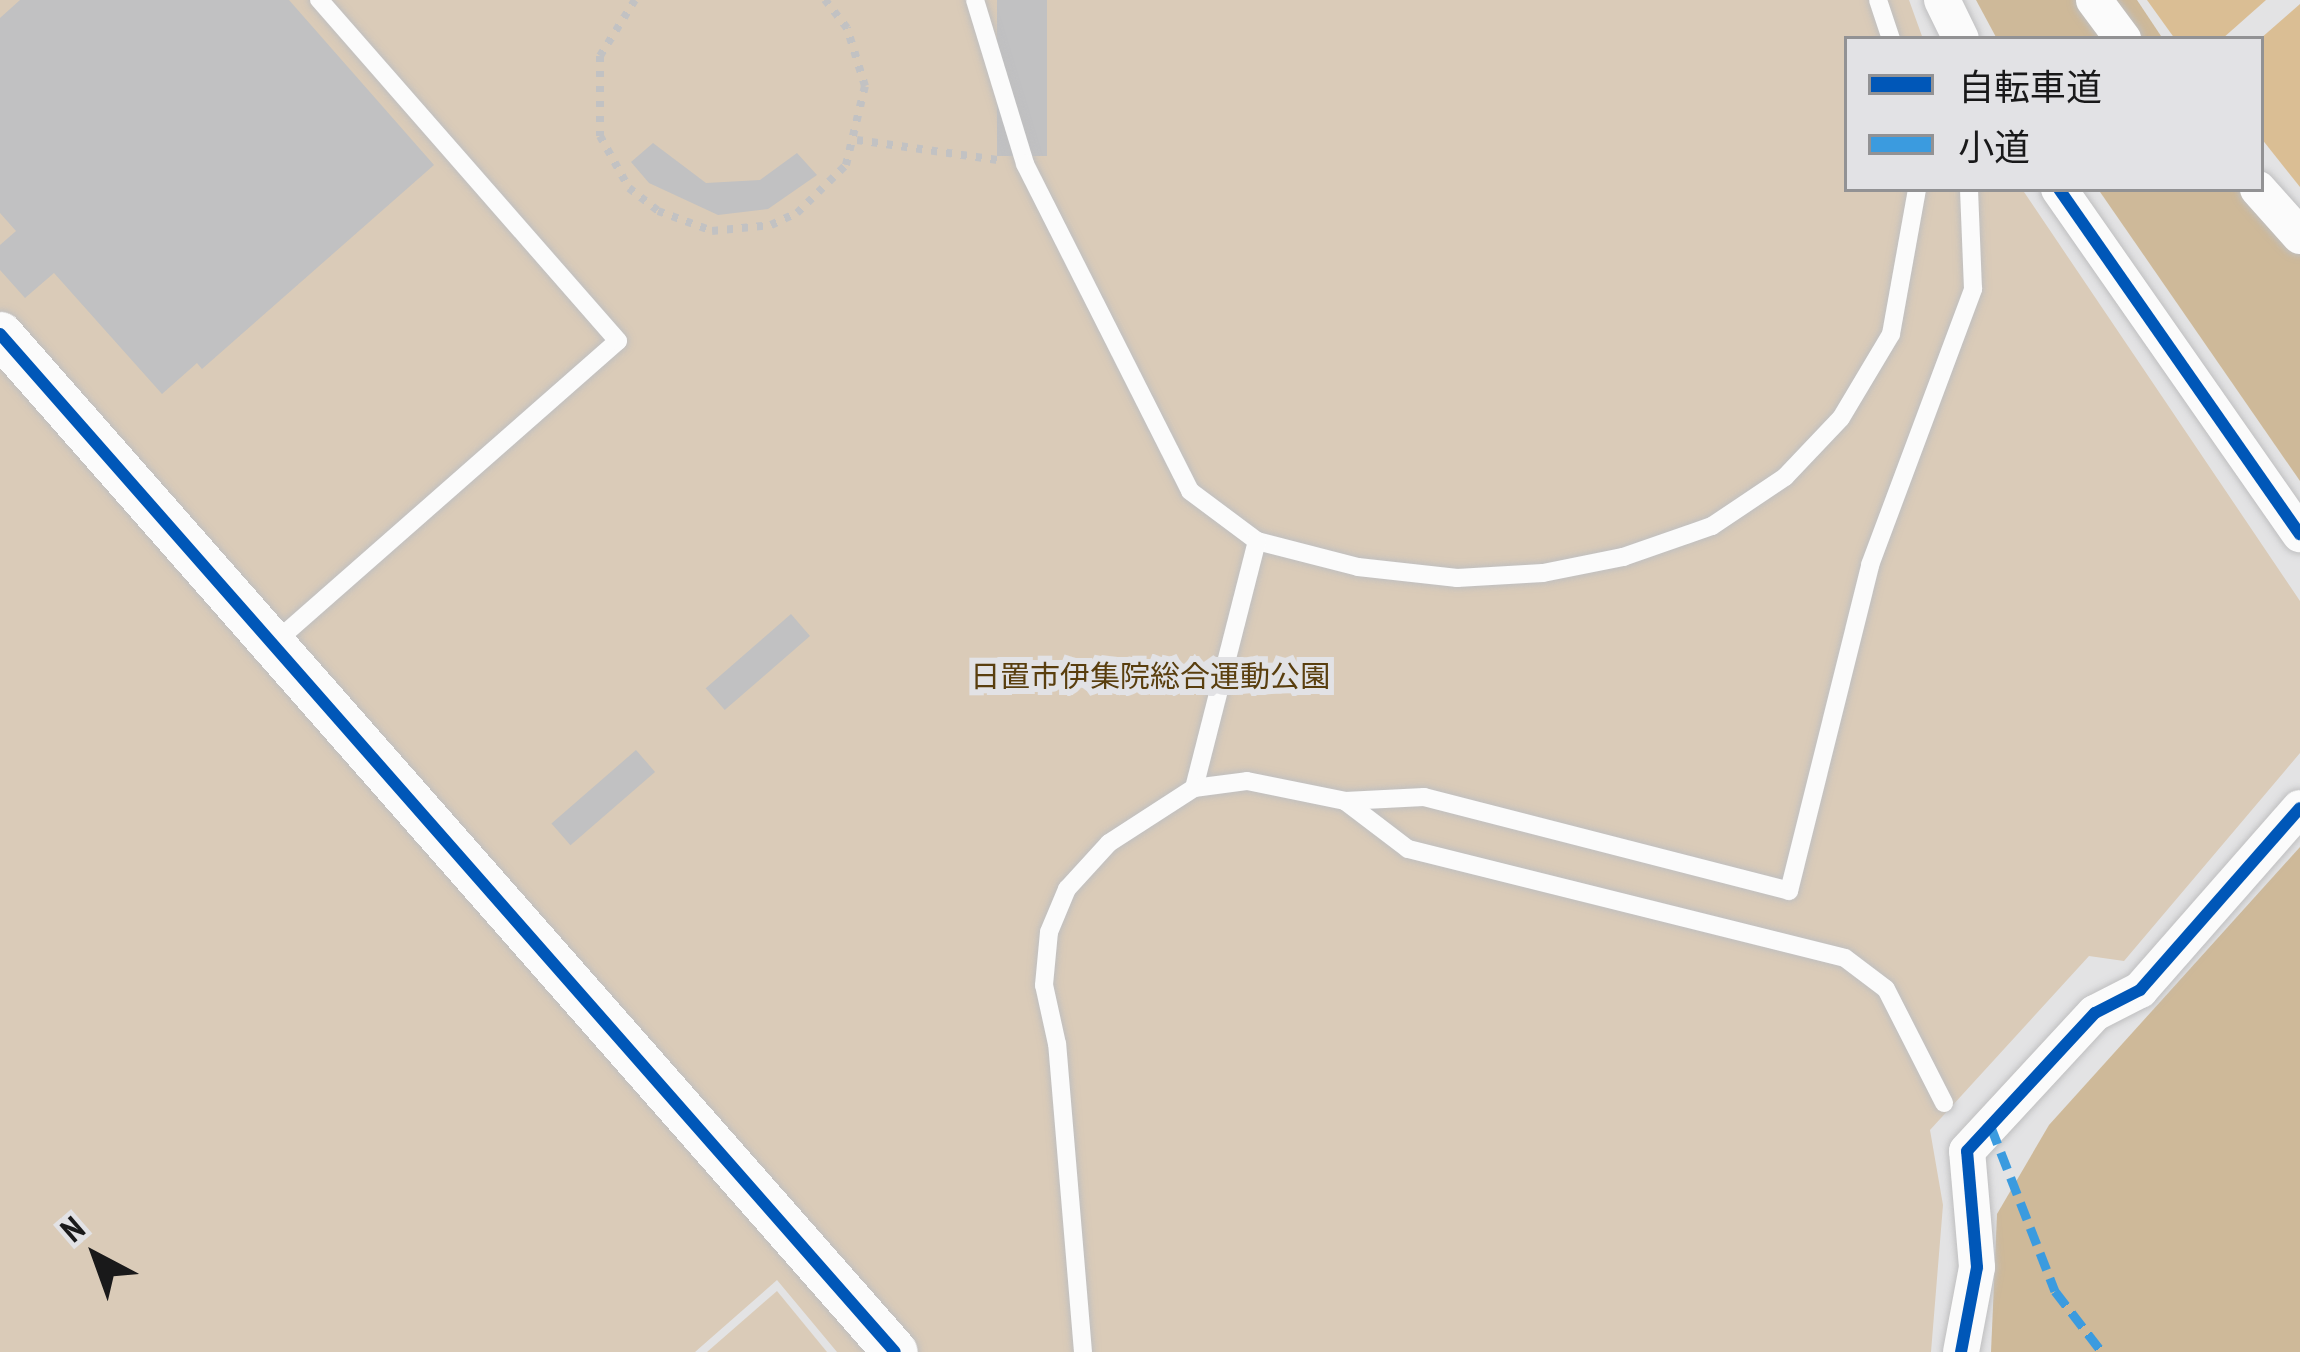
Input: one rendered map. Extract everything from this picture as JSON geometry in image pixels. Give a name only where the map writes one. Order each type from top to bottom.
[{"type":"street","points":[[1942,0],[1960,36]]},
{"type":"street","points":[[2094,0],[2121,36]]},
{"type":"street","points":[[2061,192],[2300,534]]},
{"type":"street","points":[[2261,192],[2300,236]]},
{"type":"street","points":[[0,334],[895,1352]]},
{"type":"street","points":[[1961,1352],[1977,1267],[1967,1150],[2095,1013],[2140,990],[2300,808]]},
{"type":"lane","points":[[273,644],[618,341],[319,0]]},
{"type":"lane","points":[[975,0],[1025,164],[1190,491],[1257,541],[1358,567],[1457,578],[1543,574],[1712,526],[1785,477],[1841,418],[1891,334],[1916,192]]},
{"type":"lane","points":[[1878,0],[1890,36]]},
{"type":"lane","points":[[1083,1352],[1057,1044],[1043,985],[1049,932],[1067,889],[1109,843],[1194,788],[1247,781],[1345,801],[1424,797],[1789,891],[1870,566],[1973,289],[1969,192]]},
{"type":"lane","points":[[1194,788],[1257,541]]},
{"type":"lane","points":[[1345,801],[1408,849],[1845,958],[1886,989],[1944,1102]]},
{"type":"path","points":[[635,0],[600,56],[595,111],[609,160],[658,212],[712,230],[771,225],[826,191],[857,140],[865,86],[859,56],[825,0]]},
{"type":"path","points":[[857,140],[1025,164]]},
{"type":"green space","name":"日置市伊集院総合運動公園","points":[[0,0],[1909,0],[1922,36],[1844,36],[1844,192],[2024,192],[2300,601],[2300,753],[2124,961],[2089,956],[1930,1130],[1943,1205],[1931,1352],[837,1352],[777,1280],[695,1352],[0,1352]]},
{"type":"green space","points":[[777,1291],[827,1352],[707,1352]]},
{"type":"shaded area","points":[[1976,0],[2137,0],[2161,36],[1995,36]]},
{"type":"shaded area","points":[[2147,0],[2266,0],[2225,36],[2173,36]]},
{"type":"shaded area","points":[[2300,4],[2300,187],[2264,142],[2263,36]]},
{"type":"shaded area","points":[[2100,192],[2263,192],[2300,245],[2300,481]]},
{"type":"shaded area","points":[[2300,847],[2300,1352],[1991,1352],[1997,1214],[2049,1125]]},
{"type":"building","points":[[20,0],[289,0],[434,165],[202,369],[197,363],[162,394],[54,273],[25,298],[0,270],[0,245],[16,231],[0,213],[0,18]]},
{"type":"building","points":[[997,0],[1047,0],[1047,156],[997,156]]},
{"type":"building","points":[[653,143],[706,183],[760,180],[797,153],[817,175],[768,209],[718,215],[649,183],[631,162]]},
{"type":"building","points":[[791,614],[810,636],[725,710],[706,688]]},
{"type":"building","points":[[636,750],[655,772],[570,845],[551,823]]},
{"type":"marked path","points":[[1991,1127],[2055,1291],[2102,1352]]},
{"type":"cycle path","points":[[2061,192],[2300,534]]},
{"type":"cycle path","points":[[0,334],[895,1352]]},
{"type":"cycle path","points":[[1961,1352],[1977,1267],[1967,1151],[2095,1013],[2140,990],[2300,808]]}]
